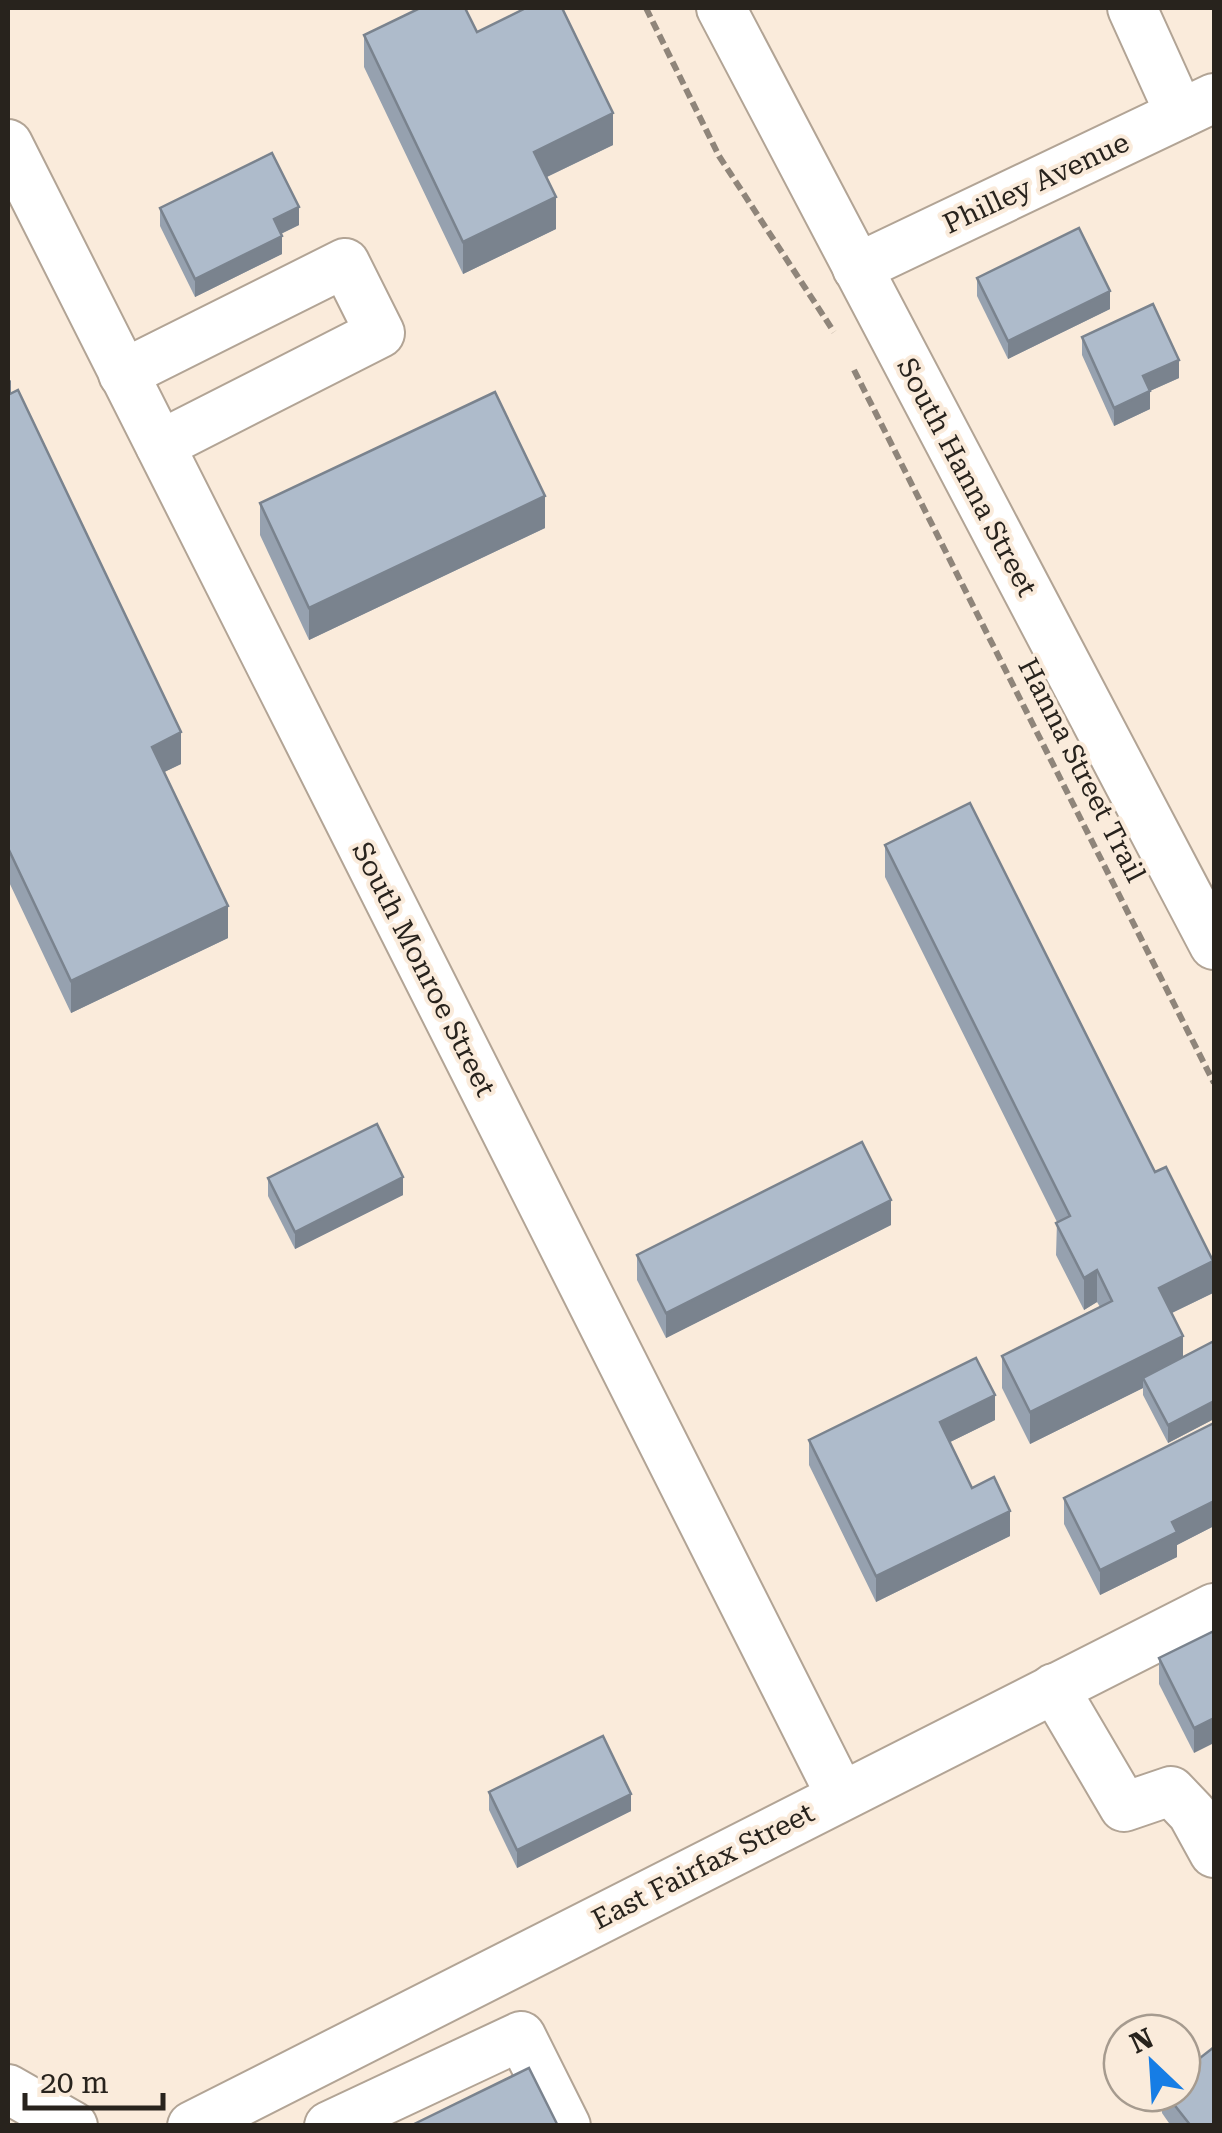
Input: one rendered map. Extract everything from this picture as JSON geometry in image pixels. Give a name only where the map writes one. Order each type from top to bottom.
[{"type":"street","name":"South Hanna Street","points":[[721,8],[1214,945]]},
{"type":"street","points":[[1132,8],[1197,106]]},
{"type":"street","name":"Philley Avenue","points":[[857,268],[1197,106]]},
{"type":"street","name":"South Monroe Street","points":[[8,144],[840,1794]]},
{"type":"street","points":[[123,374],[345,264],[380,333],[160,445]]},
{"type":"street","name":"East Fairfax Street","points":[[192,2126],[840,1794],[1214,1608]]},
{"type":"street","points":[[1054,1688],[1124,1807],[1172,1791],[1192,1813],[1214,1853]]},
{"type":"street","points":[[329,2126],[521,2036],[566,2126]]},
{"type":"street","points":[[11,2097],[73,2126]]},
{"type":"path","points":[[646,8],[719,156],[836,335]]},
{"type":"path","name":"Hanna Street Trail","points":[[846,353],[1214,1083]]},
{"type":"building","points":[[420,8],[465,8],[477,32],[526,8],[562,8],[613,113],[534,152],[556,197],[463,242],[364,35]]},
{"type":"building","points":[[272,153],[299,207],[274,219],[282,236],[195,279],[160,208]]},
{"type":"building","points":[[1079,228],[1110,291],[1008,341],[977,278]]},
{"type":"building","points":[[1153,304],[1179,360],[1143,376],[1150,391],[1114,408],[1082,337]]},
{"type":"building","points":[[18,390],[181,732],[152,747],[228,906],[71,981],[8,848],[8,395]]},
{"type":"building","points":[[495,392],[545,496],[309,608],[260,503]]},
{"type":"building","points":[[970,803],[1155,1172],[1166,1167],[1213,1261],[1159,1288],[1183,1336],[1030,1412],[1002,1356],[1112,1301],[1097,1270],[1084,1278],[1056,1223],[1070,1216],[885,845]]},
{"type":"building","points":[[377,1124],[403,1177],[295,1232],[268,1178]]},
{"type":"building","points":[[862,1142],[891,1200],[666,1313],[637,1255]]},
{"type":"building","points":[[1214,1341],[1214,1401],[1168,1425],[1143,1378]]},
{"type":"building","points":[[976,1358],[995,1395],[940,1422],[972,1488],[994,1477],[1010,1511],[876,1576],[809,1440]]},
{"type":"building","points":[[1214,1423],[1214,1501],[1172,1522],[1177,1532],[1100,1570],[1064,1498]]},
{"type":"building","points":[[1214,1631],[1214,1718],[1194,1728],[1159,1658]]},
{"type":"building","points":[[603,1736],[631,1794],[517,1850],[489,1792]]},
{"type":"building","points":[[1214,2047],[1214,2126],[1191,2126],[1181,2113],[1202,2113],[1202,2056]]},
{"type":"building","points":[[529,2068],[557,2124],[554,2126],[410,2126]]}]
